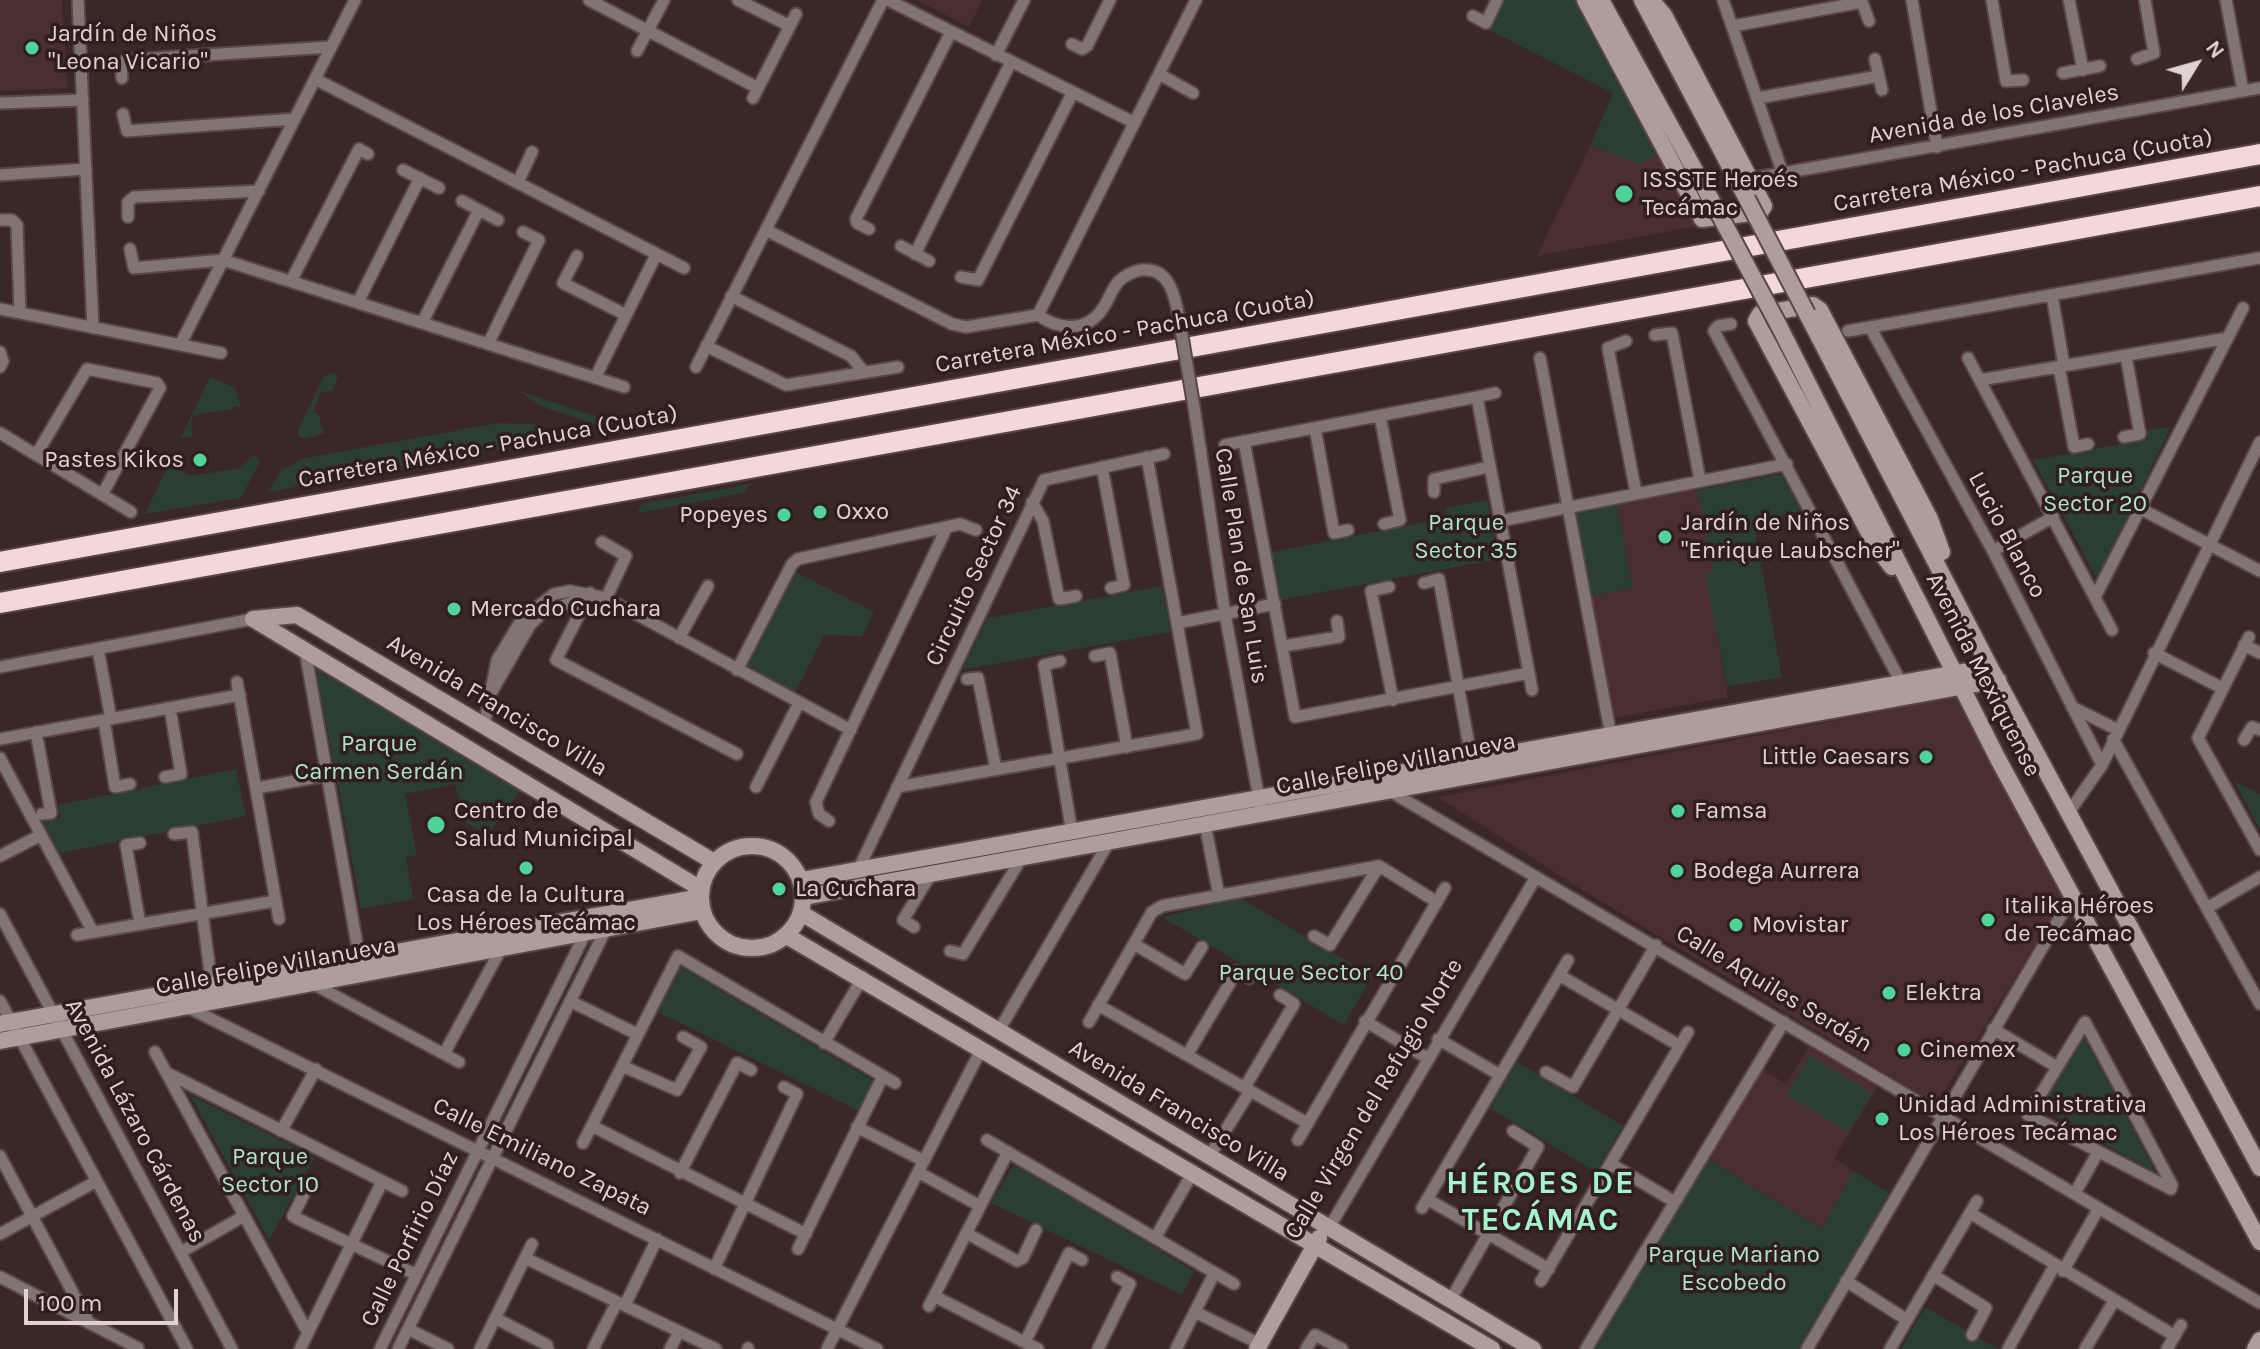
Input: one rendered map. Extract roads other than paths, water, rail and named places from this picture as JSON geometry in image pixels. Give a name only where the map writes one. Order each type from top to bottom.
[{"type":"highway","name":"Carretera México - Pachuca (Cuota)","points":[[0,562],[2260,154]]},
{"type":"highway","points":[[0,603],[2260,196]]},
{"type":"main road","points":[[1585,0],[1702,219],[1763,210],[1750,179],[1664,15],[1651,0]]},
{"type":"main road","name":"Avenida Mexiquense","points":[[1601,0],[1778,324],[1958,681],[2260,1242]]},
{"type":"main road","name":"Avenida Mexiquense","points":[[1642,0],[1994,674],[2260,1168]]},
{"type":"main road","points":[[1914,594],[1877,548],[1756,321],[1760,314],[1813,305],[1820,310],[1930,519],[1961,606]]},
{"type":"main road","name":"Avenida Francisco Villa","points":[[253,619],[297,615],[714,862]]},
{"type":"main road","points":[[253,619],[701,899],[716,933],[738,947],[763,947],[787,936],[802,905],[801,880],[786,859],[762,847],[736,848],[714,862],[701,899]]},
{"type":"main road","name":"Calle Felipe Villanueva","points":[[802,905],[931,874],[1205,824],[1260,807],[1994,674]]},
{"type":"main road","name":"Calle Felipe Villanueva","points":[[801,880],[1072,833],[1387,790],[1462,768],[1611,736],[1902,684],[1958,681]]},
{"type":"main road","name":"Calle Felipe Villanueva","points":[[10,1028],[62,1030],[315,985],[606,929],[701,899]]},
{"type":"main road","name":"Calle Felipe Villanueva","points":[[0,1041],[10,1028],[53,1015],[701,899]]},
{"type":"main road","name":"Avenida Francisco Villa","points":[[802,905],[998,1032],[1533,1349]]},
{"type":"main road","name":"Avenida Francisco Villa","points":[[787,936],[863,977],[1492,1349]]},
{"type":"main road","name":"Calle Virgen del Refugio Norte","points":[[1258,1346],[1314,1244],[1329,1228]]},
{"type":"main road","points":[[2255,1349],[2260,1340]]},
{"type":"street","points":[[78,0],[93,328]]},
{"type":"street","points":[[180,345],[355,0]]},
{"type":"street","points":[[589,0],[649,30],[756,93],[796,14]]},
{"type":"street","points":[[637,51],[664,0]]},
{"type":"street","points":[[738,0],[790,26]]},
{"type":"street","points":[[696,367],[885,0],[1135,123]]},
{"type":"street","points":[[996,55],[1024,0]]},
{"type":"street","points":[[1072,44],[1082,49],[1087,46],[1110,0]]},
{"type":"street","points":[[766,230],[952,324],[966,327],[1038,315],[1196,0]]},
{"type":"street","points":[[1473,16],[1486,23],[1497,0]]},
{"type":"street","points":[[1723,0],[1783,174]]},
{"type":"street","points":[[1912,0],[1937,147]]},
{"type":"street","points":[[1992,0],[2006,81],[2023,80]]},
{"type":"street","points":[[2069,0],[2083,70]]},
{"type":"street","points":[[2137,59],[2154,53],[2145,0]]},
{"type":"street","points":[[2226,0],[2243,91]]},
{"type":"street","points":[[1733,26],[1862,2],[1869,21]]},
{"type":"street","points":[[869,229],[856,219],[951,32]]},
{"type":"street","points":[[122,78],[121,65],[126,60],[331,47]]},
{"type":"street","points":[[1875,59],[1882,90]]},
{"type":"street","points":[[915,254],[1011,62]]},
{"type":"street","points":[[2063,73],[2100,66]]},
{"type":"street","points":[[1159,74],[1193,93]]},
{"type":"street","points":[[1758,98],[1879,76]]},
{"type":"street","points":[[315,79],[684,268]]},
{"type":"street","name":"Avenida de los Claveles","points":[[1750,179],[2260,88]]},
{"type":"street","points":[[961,277],[978,280],[1073,92]]},
{"type":"street","points":[[0,103],[83,100]]},
{"type":"street","points":[[123,114],[127,131],[295,119]]},
{"type":"street","points":[[291,281],[359,149],[368,154]]},
{"type":"street","points":[[518,182],[532,152]]},
{"type":"street","points":[[0,175],[86,169]]},
{"type":"street","points":[[403,170],[439,188]]},
{"type":"street","points":[[358,302],[420,178]]},
{"type":"street","points":[[128,217],[128,202],[134,197],[259,191]]},
{"type":"street","points":[[462,201],[498,220]]},
{"type":"street","points":[[422,323],[479,210]]},
{"type":"street","points":[[1,220],[12,220],[17,225],[20,313]]},
{"type":"street","points":[[488,344],[539,240],[523,232]]},
{"type":"street","points":[[901,246],[929,261]]},
{"type":"street","points":[[130,249],[134,268],[223,260],[624,387]]},
{"type":"street","points":[[595,378],[656,255]]},
{"type":"street","points":[[577,256],[563,283],[626,315]]},
{"type":"street","points":[[1848,331],[2260,258]]},
{"type":"street","name":"Calle Plan de San Luis","points":[[1038,315],[1059,328],[1082,324],[1102,311],[1119,281],[1135,271],[1149,269],[1163,275],[1174,291],[1225,614],[1260,807]]},
{"type":"street","points":[[2052,295],[2074,447],[2088,444]]},
{"type":"street","points":[[731,296],[851,356],[863,371]]},
{"type":"street","points":[[2095,597],[2243,308]]},
{"type":"street","points":[[0,309],[221,353]]},
{"type":"street","points":[[1731,324],[1718,326],[1714,331],[1902,684]]},
{"type":"street","name":"Lucio Blanco","points":[[1870,327],[1993,551],[2102,765]]},
{"type":"street","points":[[1655,335],[1672,333],[1700,480]]},
{"type":"street","points":[[1980,380],[2228,338]]},
{"type":"street","points":[[1626,341],[1608,348],[1636,493]]},
{"type":"street","points":[[706,346],[786,385],[898,367]]},
{"type":"street","points":[[0,352],[3,361],[0,367]]},
{"type":"street","points":[[2124,437],[2140,434],[2126,356]]},
{"type":"street","points":[[1540,358],[1611,736]]},
{"type":"street","points":[[1968,358],[2112,630]]},
{"type":"street","points":[[36,455],[87,369],[157,383],[160,388],[102,495]]},
{"type":"street","points":[[1225,445],[1495,393]]},
{"type":"street","points":[[1477,397],[1532,690]]},
{"type":"street","points":[[1380,416],[1400,520],[1384,524]]},
{"type":"street","points":[[1315,428],[1334,533],[1348,530]]},
{"type":"street","points":[[0,433],[131,512]]},
{"type":"street","points":[[1244,441],[1295,717],[1529,673]]},
{"type":"street","points":[[2069,812],[2102,765],[2154,653],[2260,442]]},
{"type":"street","name":"Circuito Sector 34","points":[[858,870],[1032,502],[1048,477],[1164,454]]},
{"type":"street","points":[[897,787],[1197,734],[1147,457]]},
{"type":"street","points":[[1500,521],[1787,464]]},
{"type":"street","points":[[1102,467],[1124,585],[1111,588]]},
{"type":"street","points":[[1434,492],[1436,478],[1489,467]]},
{"type":"street","points":[[1032,502],[1043,521],[1059,599],[1076,596]]},
{"type":"street","points":[[2141,509],[2260,571]]},
{"type":"street","points":[[1993,551],[2053,517]]},
{"type":"street","points":[[737,670],[792,564],[798,559],[960,524],[976,530]]},
{"type":"street","points":[[829,821],[819,814],[816,802],[947,527]]},
{"type":"street","points":[[602,542],[626,556],[608,603]]},
{"type":"street","points":[[1424,583],[1439,579],[1459,688],[1462,768]]},
{"type":"street","points":[[679,638],[708,586]]},
{"type":"street","points":[[1389,587],[1371,591],[1393,700]]},
{"type":"street","points":[[484,726],[497,660],[526,622],[554,594],[589,597],[608,603],[851,730]]},
{"type":"street","points":[[589,597],[556,660],[737,754]]},
{"type":"street","points":[[1177,623],[1275,604]]},
{"type":"street","points":[[0,667],[253,619]]},
{"type":"street","points":[[1283,646],[1339,637],[1337,621]]},
{"type":"street","points":[[2260,653],[2246,641],[2198,738],[2260,850]]},
{"type":"street","points":[[98,649],[115,787],[130,784]]},
{"type":"street","points":[[305,650],[360,961]]},
{"type":"street","points":[[1095,656],[1110,653],[1127,747]]},
{"type":"street","points":[[2154,653],[2222,688]]},
{"type":"street","points":[[1060,661],[1044,665],[1072,833]]},
{"type":"street","points":[[967,679],[978,678],[996,769]]},
{"type":"street","points":[[237,682],[279,919]]},
{"type":"street","points":[[0,739],[240,695]]},
{"type":"street","points":[[756,787],[799,703]]},
{"type":"street","points":[[2072,706],[2116,734],[2260,1004]]},
{"type":"street","points":[[165,777],[181,774],[170,708]]},
{"type":"street","points":[[2244,740],[2252,727],[2260,730]]},
{"type":"street","points":[[36,732],[51,813],[42,814]]},
{"type":"street","points":[[0,758],[93,932]]},
{"type":"street","points":[[257,788],[328,775]]},
{"type":"street","name":"Calle Aquiles Serdán","points":[[1387,790],[1656,945],[2260,1303]]},
{"type":"street","points":[[1205,824],[1219,896]]},
{"type":"street","points":[[174,834],[192,832],[212,988]]},
{"type":"street","points":[[0,856],[41,835]]},
{"type":"street","points":[[998,1032],[1109,842]]},
{"type":"street","points":[[140,843],[126,845],[140,924]]},
{"type":"street","points":[[950,951],[962,957],[1021,859]]},
{"type":"street","points":[[1314,936],[1330,945],[1379,866]]},
{"type":"street","points":[[1089,1022],[1152,912],[1162,906],[1379,866],[1437,902]]},
{"type":"street","points":[[914,927],[903,920],[931,874]]},
{"type":"street","name":"Calle Virgen del Refugio Norte","points":[[1329,1228],[1536,877]]},
{"type":"street","points":[[2207,908],[2260,877]]},
{"type":"street","points":[[1298,1140],[1445,888]]},
{"type":"street","points":[[1807,1349],[2072,897]]},
{"type":"street","points":[[77,935],[275,901]]},
{"type":"street","name":"Avenida Lázaro Cárdenas","points":[[0,914],[232,1349]]},
{"type":"street","name":"Calle Porfirio Díaz","points":[[398,1349],[606,929]]},
{"type":"street","name":"Calle Porfirio Díaz","points":[[380,1349],[586,932]]},
{"type":"street","points":[[1134,944],[1185,974],[1202,947]]},
{"type":"street","points":[[1546,1072],[1573,1087],[1656,945]]},
{"type":"street","points":[[444,1054],[501,949]]},
{"type":"street","points":[[583,1143],[678,956],[895,1083]]},
{"type":"street","points":[[1549,1269],[1488,1233],[1424,1203],[1568,960]]},
{"type":"street","points":[[1187,1055],[1237,971],[1249,978]]},
{"type":"street","points":[[1559,975],[1680,1046]]},
{"type":"street","points":[[824,1043],[863,977]]},
{"type":"street","points":[[315,985],[459,1062]]},
{"type":"street","points":[[1209,1157],[1294,1004],[1280,995]]},
{"type":"street","points":[[0,1001],[10,1028],[187,1349]]},
{"type":"street","points":[[570,1001],[637,1034]]},
{"type":"street","points":[[1098,1005],[1307,1123]]},
{"type":"street","name":"Calle Emiliano Zapata","points":[[187,1007],[877,1349]]},
{"type":"street","points":[[1365,1021],[1427,1058]]},
{"type":"street","points":[[1586,1349],[1784,1022]]},
{"type":"street","points":[[2085,1022],[2172,1185],[2171,1189],[2097,1154],[2028,1115],[2057,1067],[2085,1022]]},
{"type":"street","points":[[1993,1029],[2057,1067]]},
{"type":"street","points":[[1541,1281],[1688,1032]]},
{"type":"street","points":[[622,1066],[677,1090],[701,1047],[683,1037]]},
{"type":"street","points":[[1438,1039],[1500,1075]]},
{"type":"street","points":[[827,1349],[982,1048]]},
{"type":"street","points":[[155,1052],[308,1333]]},
{"type":"street","points":[[680,1173],[737,1063],[751,1070]]},
{"type":"street","points":[[281,1131],[316,1069]]},
{"type":"street","points":[[166,1073],[402,1191]]},
{"type":"street","points":[[798,1249],[883,1076]]},
{"type":"street","points":[[714,1269],[797,1094],[784,1087]]},
{"type":"street","points":[[592,1126],[806,1234]]},
{"type":"street","points":[[857,1127],[980,1206]]},
{"type":"street","points":[[1451,1299],[1538,1147],[1513,1131]]},
{"type":"street","points":[[987,1140],[1234,1284]]},
{"type":"street","points":[[1008,1152],[931,1301],[1038,1349]]},
{"type":"street","points":[[2075,1193],[2097,1154]]},
{"type":"street","points":[[0,1156],[89,1323]]},
{"type":"street","points":[[1611,1164],[1675,1202]]},
{"type":"street","points":[[1155,1238],[1192,1174]]},
{"type":"street","points":[[0,1234],[95,1182]]},
{"type":"street","points":[[300,1349],[382,1182]]},
{"type":"street","points":[[306,1190],[293,1216],[417,1275]]},
{"type":"street","points":[[1890,1349],[1977,1201]]},
{"type":"street","points":[[2008,1349],[2099,1208]]},
{"type":"street","points":[[1970,1213],[2114,1301],[2178,1331],[2167,1349]]},
{"type":"street","points":[[181,1252],[244,1216]]},
{"type":"street","points":[[966,1233],[1017,1261],[1023,1258],[1036,1230]]},
{"type":"street","points":[[593,1349],[657,1239]]},
{"type":"street","points":[[480,1349],[532,1244]]},
{"type":"street","points":[[1025,1342],[1069,1253],[1082,1260]]},
{"type":"street","points":[[525,1258],[716,1349]]},
{"type":"street","points":[[1176,1349],[1214,1274]]},
{"type":"street","points":[[1933,1275],[1986,1308],[1972,1335]]},
{"type":"street","points":[[0,1277],[138,1348]]},
{"type":"street","points":[[1098,1349],[1130,1284],[1117,1277]]},
{"type":"street","points":[[1846,1281],[1907,1320]]},
{"type":"street","points":[[2085,1349],[2114,1301]]},
{"type":"street","points":[[1195,1312],[1258,1346]]},
{"type":"street","points":[[495,1318],[547,1345],[548,1349]]},
{"type":"street","points":[[408,1329],[448,1349]]},
{"type":"street","points":[[670,1349],[679,1332]]},
{"type":"street","points":[[1306,1349],[1315,1335],[1342,1349]]},
{"type":"place","name":"Jardín de Niños \"Leona Vicario\"","points":[[32,48]]},
{"type":"place","name":"ISSSTE Heroés Tecámac","points":[[1624,194]]},
{"type":"place","name":"Pastes Kikos","points":[[200,460]]},
{"type":"place","name":"Oxxo","points":[[820,512]]},
{"type":"place","name":"Popeyes","points":[[784,515]]},
{"type":"place","name":"Jardín de Niños \"Enrique Laubscher\"","points":[[1665,537]]},
{"type":"place","name":"Mercado Cuchara","points":[[454,609]]},
{"type":"place","name":"Little Caesars","points":[[1926,757]]},
{"type":"place","name":"Famsa","points":[[1678,811]]},
{"type":"place","name":"Centro de Salud Municipal","points":[[436,825]]},
{"type":"place","name":"Casa de la Cultura Los Héroes Tecámac","points":[[526,868]]},
{"type":"place","name":"Bodega Aurrera","points":[[1677,871]]},
{"type":"place","name":"La Cuchara","points":[[779,889]]},
{"type":"place","name":"Italika Héroes de Tecámac","points":[[1988,920]]},
{"type":"place","name":"Movistar","points":[[1736,925]]},
{"type":"place","name":"Elektra","points":[[1889,993]]},
{"type":"place","name":"Cinemex","points":[[1904,1050]]},
{"type":"place","name":"Unidad Administrativa Los Héroes Tecámac","points":[[1882,1119]]},
{"type":"district","name":"HÉROES DE TECÁMAC","points":[[1541,1202]]},
{"type":"park label","name":"Parque Sector 20","points":[[2095,490]]},
{"type":"park label","name":"Parque Sector 35","points":[[1466,537]]},
{"type":"park label","name":"Parque Carmen Serdán","points":[[379,758]]},
{"type":"park label","name":"Parque Sector 40","points":[[1311,973]]},
{"type":"park label","name":"Parque Sector 10","points":[[270,1171]]},
{"type":"park label","name":"Parque Mariano Escobedo","points":[[1734,1269]]}]
